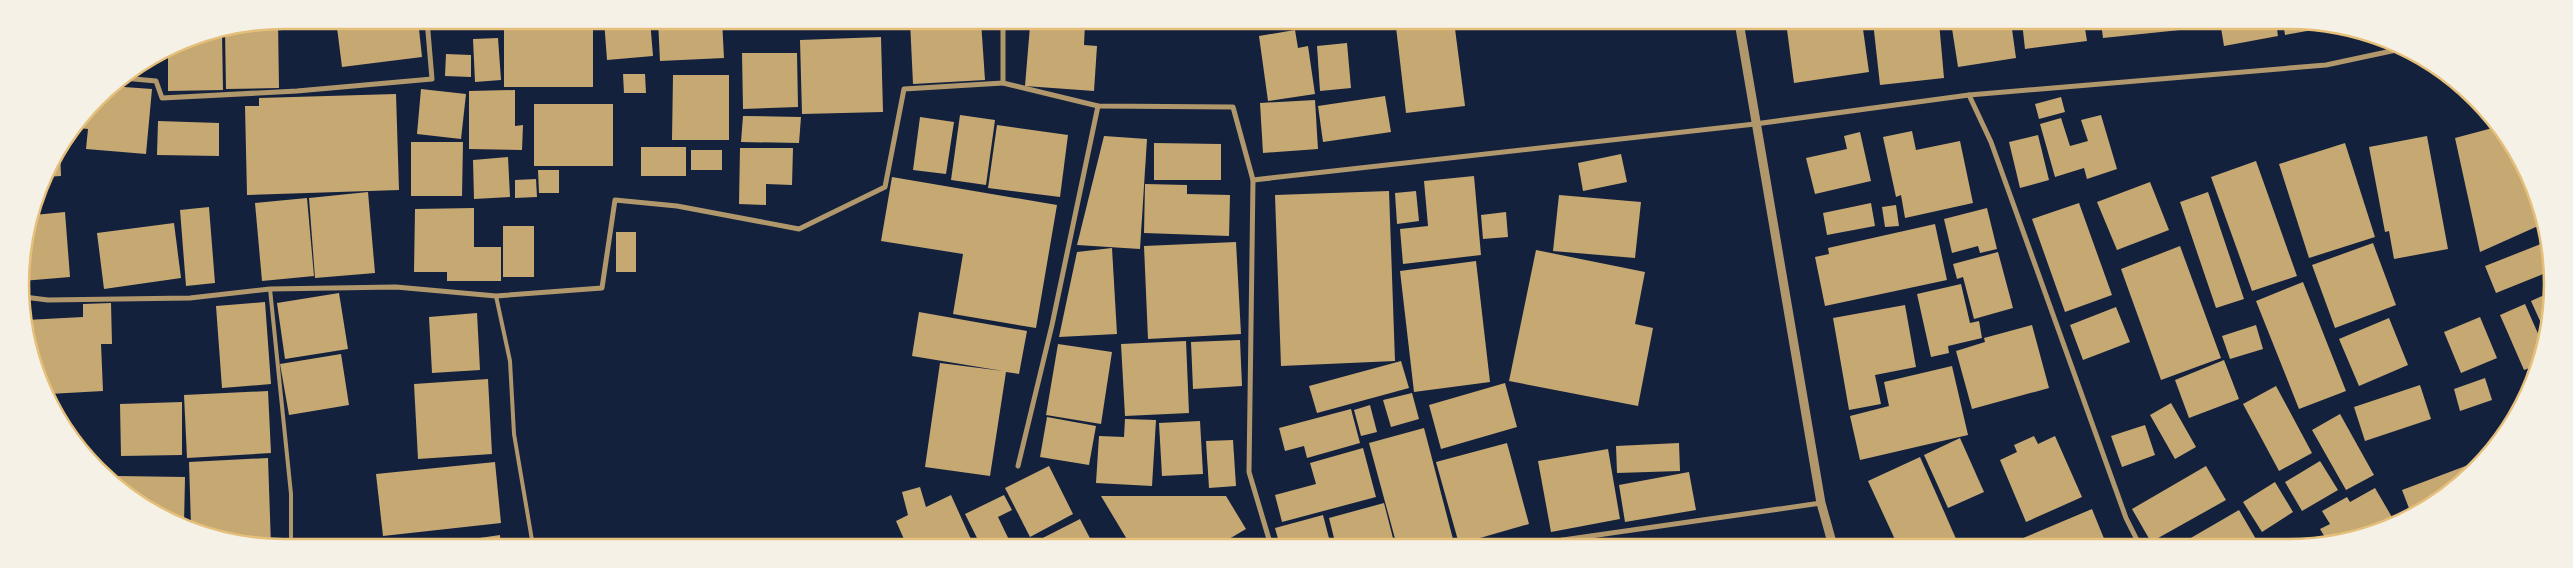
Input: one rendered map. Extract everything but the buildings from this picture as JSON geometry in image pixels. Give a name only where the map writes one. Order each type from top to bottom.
[{"type":"street","points":[[132,79],[156,81],[162,98],[297,91],[432,79],[428,29]]},
{"type":"street","points":[[1003,29],[1003,83]]},
{"type":"street","points":[[1740,29],[1821,503],[1831,539]]},
{"type":"street","points":[[1253,180],[1755,124],[1969,95],[2326,65],[2393,51]]},
{"type":"street","points":[[29,298],[48,300],[190,298],[270,289],[396,286],[496,296],[602,288],[615,200],[677,206],[799,229],[885,187],[904,89],[1003,83],[1098,106],[1233,107],[1253,180],[1249,472],[1269,539]]},
{"type":"street","points":[[1969,95],[1990,142],[2126,518],[2136,539]]},
{"type":"street","points":[[1018,466],[1054,316],[1098,106]]},
{"type":"street","points":[[1570,539],[1821,503]]},
{"type":"lane","points":[[270,289],[291,494],[292,539]]},
{"type":"lane","points":[[496,296],[510,361],[514,434],[532,539]]}]
